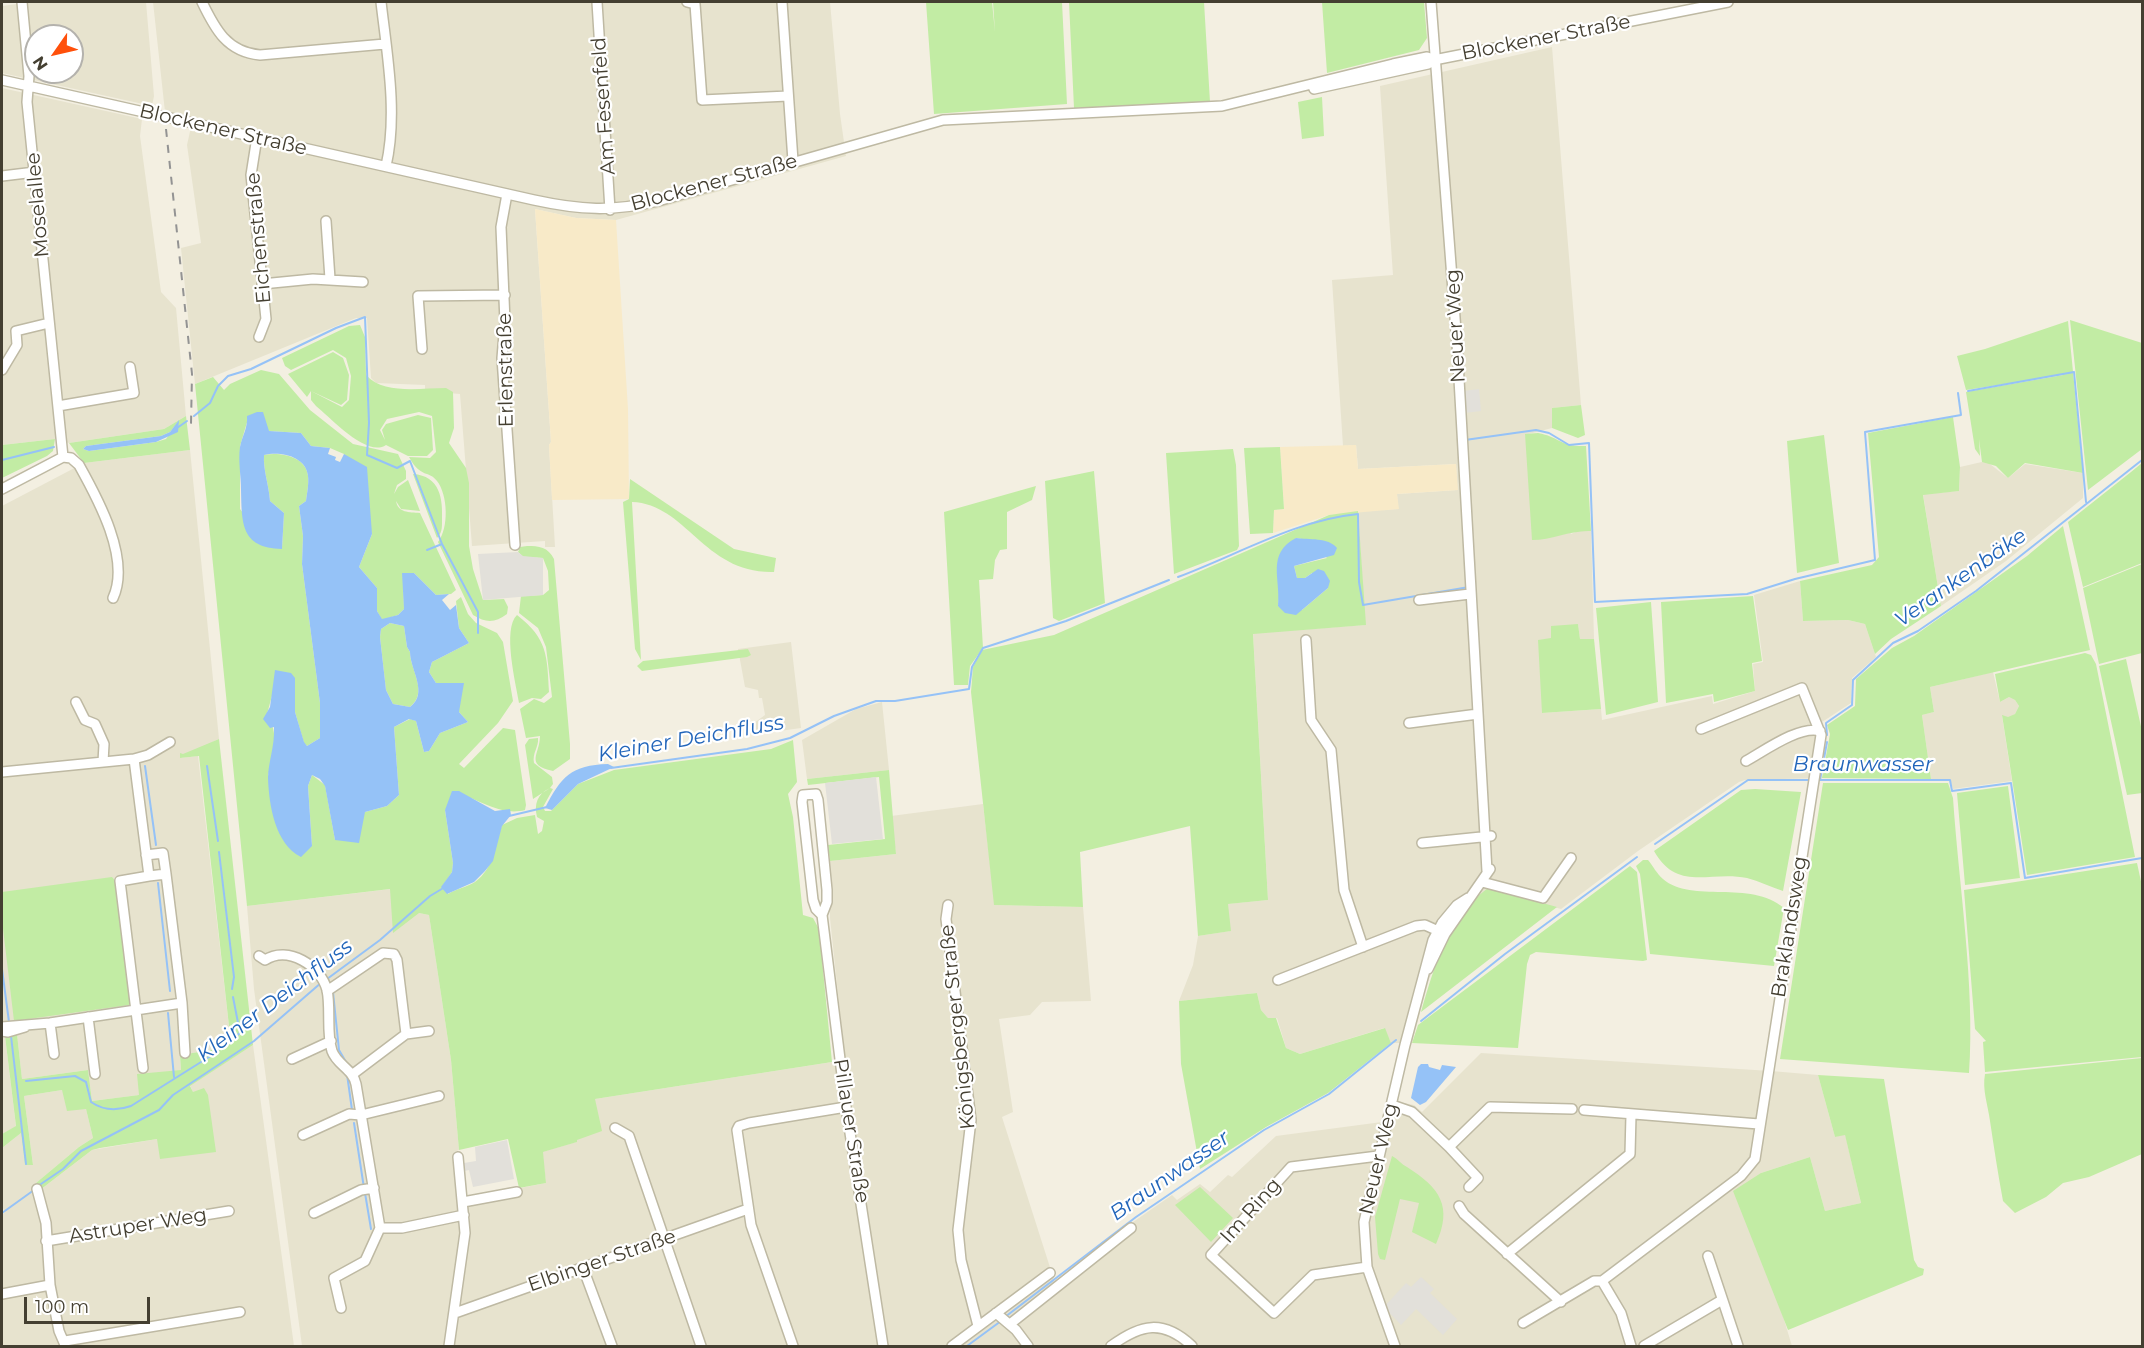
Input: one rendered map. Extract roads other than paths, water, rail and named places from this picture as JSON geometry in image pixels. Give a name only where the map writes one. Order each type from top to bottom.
[{"type":"street","name":"Moselallee","points":[[22,2],[27,102],[63,457]]},
{"type":"street","points":[[202,2],[224,39],[236,50],[247,54],[260,56],[385,44]]},
{"type":"street","points":[[381,2],[391,120],[390,150],[386,166]]},
{"type":"street","name":"Am Fesenfeld","points":[[597,2],[610,210]]},
{"type":"street","points":[[694,2],[702,100],[788,96]]},
{"type":"street","points":[[782,2],[793,161]]},
{"type":"street","name":"Neuer Weg","points":[[1395,1347],[1367,1267],[1364,1222],[1405,1045],[1427,971],[1427,956],[1457,905],[1468,898],[1482,882],[1493,851],[1488,837],[1485,815],[1447,195],[1434,60],[1431,2]]},
{"type":"street","name":"Blockener Straße","points":[[2,80],[562,206],[610,210],[658,201],[943,120],[1187,109],[1256,99],[1426,57],[1434,60],[1728,2]]},
{"type":"street","name":"Eichenstraße","points":[[258,137],[251,175],[266,319],[259,337]]},
{"type":"street","points":[[2,176],[35,172]]},
{"type":"street","name":"Erlenstraße","points":[[507,194],[501,227],[505,296],[502,357],[515,545]]},
{"type":"street","points":[[326,221],[330,279]]},
{"type":"street","points":[[262,284],[330,279],[363,282]]},
{"type":"street","points":[[422,349],[418,296],[505,296]]},
{"type":"street","points":[[2,370],[17,345],[16,331],[49,323]]},
{"type":"street","points":[[58,406],[134,393],[130,367]]},
{"type":"street","points":[[2,489],[63,457],[71,458],[79,465],[108,524],[116,568],[117,584],[113,598]]},
{"type":"street","points":[[1419,600],[1470,589]]},
{"type":"street","points":[[1305,640],[1311,720],[1331,750],[1344,890],[1364,947]]},
{"type":"street","name":"Braklandsweg","points":[[1523,1323],[1594,1281],[1602,1281],[1741,1176],[1755,1159],[1820,755],[1820,731],[1802,688],[1701,729]]},
{"type":"street","points":[[76,702],[85,720],[95,724],[104,744],[103,762]]},
{"type":"street","points":[[1409,723],[1478,714]]},
{"type":"street","points":[[1746,761],[1793,736],[1813,729],[1820,731]]},
{"type":"street","points":[[2,772],[134,759],[148,755],[170,742]]},
{"type":"street","points":[[134,759],[149,876]]},
{"type":"street","name":"Pillauer Straße","points":[[822,915],[816,909],[813,900],[802,802],[803,795],[809,793],[816,794],[818,800],[827,896],[822,915],[846,1107],[884,1347]]},
{"type":"street","points":[[1422,843],[1488,837]]},
{"type":"street","points":[[146,855],[163,853],[182,1003],[185,1053]]},
{"type":"street","points":[[1482,882],[1543,898],[1571,858]]},
{"type":"street","points":[[143,1068],[120,881],[166,874]]},
{"type":"street","name":"Königsberger Straße","points":[[948,904],[946,919],[971,1120],[958,1230],[959,1247],[978,1326]]},
{"type":"street","points":[[1278,980],[1416,926],[1425,925],[1442,932]]},
{"type":"street","points":[[328,986],[383,953],[394,954],[399,968],[406,1034]]},
{"type":"street","points":[[259,956],[265,960],[279,954],[295,956],[307,964],[328,986],[331,1049],[337,1060],[351,1072],[361,1115],[368,1189],[380,1228],[365,1261],[334,1278],[341,1308]]},
{"type":"street","points":[[2,1029],[182,1003]]},
{"type":"street","points":[[88,1017],[94,1074]]},
{"type":"street","points":[[50,1023],[54,1054]]},
{"type":"street","points":[[351,1072],[406,1034],[429,1031]]},
{"type":"street","points":[[292,1059],[331,1041]]},
{"type":"street","points":[[303,1135],[349,1114],[361,1115],[439,1096]]},
{"type":"street","points":[[1392,1105],[1412,1112],[1449,1147],[1478,1178],[1469,1187]]},
{"type":"street","points":[[793,1347],[759,1249],[748,1209],[738,1136],[739,1126],[846,1107]]},
{"type":"street","points":[[1449,1147],[1490,1107],[1572,1109]]},
{"type":"street","points":[[1584,1110],[1759,1124]]},
{"type":"street","points":[[1507,1254],[1630,1154],[1631,1115]]},
{"type":"street","points":[[615,1128],[628,1136],[701,1347]]},
{"type":"street","name":"Im Ring","points":[[1367,1267],[1313,1275],[1274,1313],[1211,1255],[1291,1167],[1378,1156]]},
{"type":"street","points":[[449,1347],[463,1254],[464,1202],[458,1157]]},
{"type":"street","points":[[314,1213],[368,1189]]},
{"type":"street","points":[[38,1190],[46,1223],[50,1284],[59,1331],[65,1344],[240,1312]]},
{"type":"street","points":[[464,1202],[517,1192]]},
{"type":"street","points":[[1459,1206],[1464,1214],[1561,1302]]},
{"type":"street","name":"Elbinger Straße","points":[[455,1313],[748,1209]]},
{"type":"street","name":"Astruper Weg","points":[[46,1240],[229,1211]]},
{"type":"street","points":[[380,1228],[402,1227],[464,1215]]},
{"type":"street","points":[[1010,1324],[1131,1228]]},
{"type":"street","points":[[1708,1256],[1738,1347]]},
{"type":"street","points":[[583,1268],[612,1347]]},
{"type":"street","points":[[952,1347],[1050,1273]]},
{"type":"street","points":[[1602,1281],[1621,1313],[1631,1347]]},
{"type":"street","points":[[2,1294],[50,1284]]},
{"type":"street","points":[[1644,1347],[1722,1300]]},
{"type":"street","points":[[998,1314],[1010,1324],[1028,1347]]},
{"type":"street","points":[[1111,1347],[1131,1333],[1152,1327],[1179,1334],[1192,1347]]},
{"type":"water","points":[[263,412],[269,431],[301,433],[311,446],[330,448],[328,454],[336,457],[335,460],[340,462],[344,454],[367,467],[372,534],[359,567],[377,588],[377,611],[382,619],[398,615],[404,609],[402,573],[414,573],[436,595],[449,594],[442,600],[450,610],[456,605],[459,628],[469,643],[432,662],[429,672],[436,683],[464,683],[459,712],[468,722],[440,733],[429,751],[424,752],[416,721],[409,719],[394,727],[399,795],[387,806],[365,812],[359,843],[335,840],[325,786],[320,779],[312,775],[308,786],[312,846],[301,857],[285,843],[275,823],[268,778],[274,727],[270,728],[263,719],[270,707],[275,670],[291,673],[295,678],[295,712],[304,742],[307,746],[320,738],[320,703],[302,564],[303,536],[299,506],[306,501],[308,476],[303,464],[291,456],[264,455],[270,501],[284,513],[282,549],[258,544],[246,531],[242,513],[239,463],[247,416]],"holes":[[[390,623],[404,626],[418,688],[418,695],[410,707],[393,704],[386,690],[380,637],[381,629]]]},
{"type":"water","points":[[179,420],[178,432],[156,442],[89,451],[83,449],[86,446],[161,436],[170,432]]},
{"type":"water","points":[[1296,538],[1329,542],[1337,548],[1334,555],[1294,566],[1297,578],[1305,578],[1318,569],[1324,571],[1330,581],[1328,588],[1296,615],[1285,613],[1278,606],[1277,568],[1281,551]]},
{"type":"water","points":[[608,764],[614,767],[578,784],[552,810],[545,808],[556,788],[576,770]]},
{"type":"water","points":[[452,791],[459,791],[495,811],[510,809],[511,815],[502,826],[493,861],[485,871],[474,882],[447,894],[441,887],[452,872],[453,863],[445,810]]},
{"type":"water","points":[[1421,1064],[1428,1064],[1429,1067],[1440,1070],[1442,1065],[1456,1067],[1426,1102],[1420,1105],[1411,1098],[1418,1067]]},
{"type":"waterway","points":[[194,416],[210,403],[218,386],[228,376],[251,369],[336,328],[365,317],[369,423],[367,455],[397,468],[410,461],[442,544],[427,550]]},
{"type":"waterway","name":"Kleiner Deichfluss","points":[[1968,391],[2074,372],[2086,502]]},
{"type":"waterway","name":"Kleiner Deichfluss","points":[[1465,440],[1536,430],[1549,433],[1569,445],[1589,443],[1595,602],[1747,594],[1795,579],[1875,560],[1865,432],[1961,415],[1958,393]]},
{"type":"waterway","points":[[177,428],[187,421]]},
{"type":"waterway","points":[[2,460],[54,447]]},
{"type":"waterway","name":"Verankenbäke","points":[[1827,735],[1826,723],[1852,705],[1853,680],[1893,643],[1918,631],[1976,591],[2142,460]]},
{"type":"waterway","name":"Kleiner Deichfluss","points":[[1178,577],[1289,531],[1312,523],[1358,514],[1359,582],[1363,605],[1469,587]]},
{"type":"waterway","points":[[442,544],[478,612],[478,633]]},
{"type":"waterway","name":"Kleiner Deichfluss","points":[[611,768],[747,749],[790,738],[834,716],[876,701],[895,701],[969,689],[972,667],[983,648],[1066,621],[1169,580]]},
{"type":"waterway","name":"Verankenbäke","points":[[1820,780],[1827,742]]},
{"type":"waterway","points":[[145,766],[156,845]]},
{"type":"waterway","points":[[207,766],[218,841]]},
{"type":"waterway","name":"Braunwasser","points":[[1655,844],[1748,780],[1812,780]]},
{"type":"waterway","name":"Braunwasser","points":[[1818,780],[1950,780],[1952,791],[2011,783],[2025,878],[2142,858]]},
{"type":"waterway","name":"Kleiner Deichfluss","points":[[509,816],[547,807]]},
{"type":"waterway","points":[[219,852],[234,977],[232,989]]},
{"type":"waterway","name":"Braunwasser","points":[[1421,1021],[1505,954],[1637,857]]},
{"type":"waterway","points":[[158,883],[170,991]]},
{"type":"waterway","name":"Kleiner Deichfluss","points":[[327,979],[380,940],[430,896],[445,887]]},
{"type":"waterway","points":[[2,969],[9,1022]]},
{"type":"waterway","name":"Kleiner Deichfluss","points":[[38,1186],[63,1169],[81,1151],[159,1110],[173,1095],[254,1041],[322,982]]},
{"type":"waterway","points":[[333,992],[339,1050],[346,1062]]},
{"type":"waterway","points":[[26,1081],[75,1076],[86,1082],[91,1102],[96,1105],[111,1109],[131,1106],[209,1057],[240,1033],[233,997]]},
{"type":"waterway","points":[[168,1013],[174,1077]]},
{"type":"waterway","points":[[11,1036],[26,1164]]},
{"type":"waterway","name":"Braunwasser","points":[[1005,1317],[1136,1217],[1264,1130],[1329,1094],[1396,1040]]},
{"type":"waterway","points":[[347,1074],[352,1110]]},
{"type":"waterway","points":[[354,1123],[364,1188]]},
{"type":"waterway","name":"Kleiner Deichfluss","points":[[2,1213],[34,1190]]},
{"type":"waterway","points":[[365,1193],[371,1229]]},
{"type":"waterway","name":"Braunwasser","points":[[967,1346],[1001,1321]]},
{"type":"railway","points":[[166,129],[192,374],[191,424]]}]
